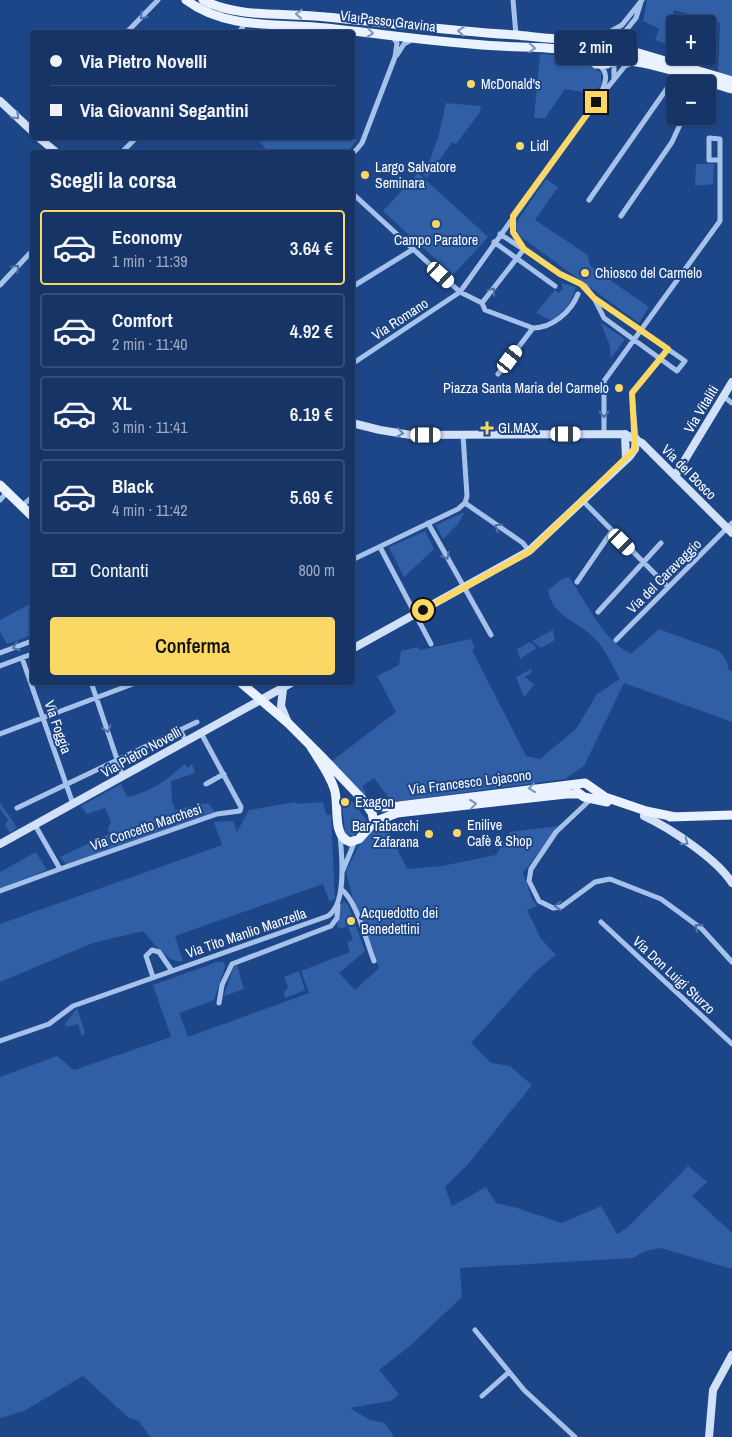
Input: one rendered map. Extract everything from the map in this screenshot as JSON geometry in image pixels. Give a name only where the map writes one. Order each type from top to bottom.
[{"type":"main road","name":"Via Passo Gravina","points":[[186,0],[208,13],[247,22],[341,30]]},
{"type":"main road","name":"Via Passo Gravina","points":[[203,0],[219,6],[248,12],[324,16],[463,32],[581,39],[598,37]]},
{"type":"main road","name":"Via Passo Gravina","points":[[355,32],[464,44],[556,49],[584,54],[590,58]]},
{"type":"main road","points":[[732,81],[615,45],[609,39],[598,37],[589,45],[590,58],[598,65],[613,60],[626,60],[732,89]]},
{"type":"main road","points":[[613,60],[615,45]]},
{"type":"main road","points":[[0,101],[30,129]]},
{"type":"main road","points":[[42,140],[54,150]]},
{"type":"main road","name":"Via Vitaliti","points":[[675,476],[732,382]]},
{"type":"main road","name":"Via del Bosco","points":[[355,424],[411,435],[625,434],[639,441],[730,528]]},
{"type":"main road","points":[[625,434],[626,459]]},
{"type":"main road","points":[[355,647],[529,552],[634,452],[639,441]]},
{"type":"main road","points":[[0,485],[3,496],[30,514]]},
{"type":"main road","points":[[244,685],[288,723],[351,790],[364,801],[372,813],[374,822],[355,841],[347,841],[339,833],[337,797],[328,773],[310,747]]},
{"type":"main road","name":"Via Pietro Novelli","points":[[0,844],[289,685]]},
{"type":"main road","points":[[283,689],[282,706],[288,723]]},
{"type":"main road","points":[[593,794],[591,785],[580,783],[576,789],[580,794],[593,794],[646,811],[675,817]]},
{"type":"main road","name":"Via Francesco Lojacono","points":[[364,801],[383,807],[398,806],[580,783]]},
{"type":"main road","points":[[337,797],[342,789],[351,790]]},
{"type":"main road","name":"Via Francesco Lojacono","points":[[374,822],[397,813],[580,794]]},
{"type":"main road","points":[[593,794],[660,824],[722,868],[732,883]]},
{"type":"main road","points":[[644,816],[732,815]]},
{"type":"main road","points":[[709,1435],[713,1390],[732,1355]]},
{"type":"street","points":[[129,30],[158,0]]},
{"type":"street","points":[[513,0],[516,35]]},
{"type":"street","points":[[598,37],[622,25],[642,0]]},
{"type":"street","points":[[615,45],[636,18],[642,0]]},
{"type":"street","points":[[241,30],[247,22],[248,12]]},
{"type":"street","points":[[355,151],[364,139],[395,57],[397,43],[392,36]]},
{"type":"street","points":[[395,57],[404,44],[415,38]]},
{"type":"street","points":[[612,83],[616,72],[613,60]]},
{"type":"street","points":[[460,292],[596,102],[625,66],[639,63]]},
{"type":"street","points":[[596,102],[606,79],[605,72],[598,65]]},
{"type":"street","points":[[590,200],[666,91]]},
{"type":"street","points":[[621,216],[672,142],[680,125]]},
{"type":"street","points":[[604,434],[604,381],[720,220],[720,160],[720,139],[709,138],[709,160],[720,160]]},
{"type":"street","points":[[124,150],[134,140]]},
{"type":"street","points":[[355,196],[460,292],[482,303],[485,310],[533,328],[546,327],[553,323],[573,303],[578,294]]},
{"type":"street","points":[[513,216],[513,232],[524,249]]},
{"type":"street","points":[[500,234],[560,274],[581,284],[594,298],[684,361],[677,371],[604,318],[594,298]]},
{"type":"street","points":[[494,242],[555,286]]},
{"type":"street","points":[[482,303],[524,249]]},
{"type":"street","points":[[355,285],[412,250]]},
{"type":"street","points":[[0,285],[30,253]]},
{"type":"street","name":"Via Romano","points":[[355,362],[460,292]]},
{"type":"street","points":[[498,374],[533,328]]},
{"type":"street","points":[[639,441],[632,393],[668,349]]},
{"type":"street","points":[[723,396],[732,403]]},
{"type":"street","points":[[355,559],[465,503],[467,496],[463,435]]},
{"type":"street","points":[[22,507],[30,499]]},
{"type":"street","points":[[582,500],[668,587]]},
{"type":"street","points":[[465,503],[523,543],[529,552]]},
{"type":"street","points":[[428,523],[491,635]]},
{"type":"street","name":"Via del Caravaggio","points":[[616,640],[730,528]]},
{"type":"street","points":[[577,582],[612,531]]},
{"type":"street","points":[[598,612],[661,543]]},
{"type":"street","points":[[380,547],[432,644]]},
{"type":"street","points":[[0,654],[30,643]]},
{"type":"street","points":[[0,666],[30,655]]},
{"type":"street","name":"Via Foggia","points":[[22,658],[30,681]]},
{"type":"street","name":"Via Foggia","points":[[31,685],[74,804]]},
{"type":"street","points":[[92,685],[123,777]]},
{"type":"street","points":[[0,734],[130,685]]},
{"type":"street","points":[[17,808],[197,722]]},
{"type":"street","points":[[180,730],[186,742]]},
{"type":"street","points":[[201,733],[224,774],[206,784]]},
{"type":"street","name":"Via Concetto Marchesi","points":[[0,891],[217,814],[240,811],[241,807],[224,774]]},
{"type":"street","points":[[593,794],[556,832],[530,869],[529,881],[539,902],[553,908],[561,907],[595,882],[610,879],[661,899],[702,929],[732,962]]},
{"type":"street","points":[[35,825],[60,869]]},
{"type":"street","name":"Via Tito Manlio Manzella","points":[[0,1041],[49,1024],[73,1006],[328,916],[338,902],[341,889],[339,833]]},
{"type":"street","points":[[341,876],[346,858],[355,841]]},
{"type":"street","points":[[341,889],[348,894],[374,961]]},
{"type":"street","points":[[328,928],[337,918],[338,902]]},
{"type":"street","name":"Via Tito Manlio Manzella","points":[[219,1002],[222,985],[232,964],[328,928],[330,921],[328,916]]},
{"type":"street","name":"Via Don Luigi Sturzo","points":[[601,922],[732,1044]]},
{"type":"street","name":"Via Tito Manlio Manzella","points":[[153,977],[146,956],[152,950],[159,952],[172,971]]},
{"type":"street","points":[[475,1330],[524,1390],[575,1437]]},
{"type":"street","points":[[482,1396],[509,1372]]},
{"type":"shaded area","points":[[647,0],[732,0],[732,77],[718,73],[720,23],[716,22],[716,15],[692,15],[674,10],[673,15],[666,15],[666,44],[655,40],[659,29],[643,21]]},
{"type":"shaded area","points":[[540,54],[579,57],[601,73],[601,85],[593,94],[565,89],[545,118],[534,118]]},
{"type":"shaded area","points":[[446,103],[481,106],[480,112],[456,144],[452,142],[427,178],[423,175],[426,172],[439,134]]},
{"type":"shaded area","points":[[259,140],[357,140],[349,150],[266,150]]},
{"type":"shaded area","points":[[696,164],[714,164],[713,184],[695,186]]},
{"type":"shaded area","name":"Campo Paratore","points":[[418,173],[488,237],[453,275],[383,211]]},
{"type":"shaded area","points":[[546,179],[558,187],[535,220],[588,255],[590,266],[649,307],[639,323],[517,234],[516,223]]},
{"type":"shaded area","points":[[561,283],[576,287],[567,306],[552,321],[536,313],[555,290],[559,293],[563,288]]},
{"type":"shaded area","points":[[601,323],[625,339],[611,358],[610,346]]},
{"type":"shaded area","points":[[465,512],[457,525],[443,539],[436,525]]},
{"type":"shaded area","points":[[425,531],[434,549],[404,577],[389,547]]},
{"type":"shaded area","points":[[569,577],[596,620],[612,640],[631,654],[659,629],[719,651],[726,660],[729,670],[732,671],[732,722],[624,683],[584,766],[565,779],[392,802],[374,778],[362,786],[366,793],[364,795],[332,761],[396,712],[377,676],[399,665],[401,651],[418,647],[420,650],[471,639],[475,648],[472,650],[526,756],[540,759],[576,729],[597,694],[620,679],[598,642],[584,629],[561,613],[551,599],[548,590],[562,579]]},
{"type":"shaded area","points":[[30,604],[30,636],[7,644],[0,631],[0,620]]},
{"type":"shaded area","points":[[553,630],[555,640],[541,648],[532,641]]},
{"type":"shaded area","points":[[530,642],[537,648],[520,659],[517,649]]},
{"type":"shaded area","points":[[531,669],[532,672],[525,677],[534,685],[524,697],[516,677]]},
{"type":"shaded area","points":[[185,764],[188,768],[192,764],[195,773],[171,781],[172,801],[175,810],[208,803],[215,812],[67,865],[60,857],[109,834],[108,828],[111,822],[105,808],[87,814],[81,806],[121,784],[127,797],[144,792],[165,780]]},
{"type":"shaded area","points":[[352,801],[367,821],[354,836],[347,835],[345,831],[342,805]]},
{"type":"shaded area","points":[[0,802],[17,828],[10,833],[5,825],[8,820],[0,809]]},
{"type":"shaded area","points":[[295,802],[297,804],[323,802],[326,815],[331,815],[335,899],[329,901],[323,884],[175,936],[183,961],[177,961],[166,956],[143,931],[93,943],[0,982],[0,924],[222,845],[214,822],[233,821],[237,832],[249,810]]},
{"type":"shaded area","points":[[385,823],[407,869],[442,866],[496,855],[510,832],[559,826],[523,873],[532,899],[537,906],[527,910],[541,939],[556,955],[537,970],[471,1043],[491,1063],[510,1066],[532,1085],[468,1164],[445,1187],[452,1206],[486,1187],[496,1203],[562,1223],[601,1206],[617,1234],[627,1228],[688,1166],[707,1182],[692,1196],[732,1233],[732,1269],[661,1248],[645,1251],[633,1258],[460,1268],[462,1297],[410,1346],[379,1370],[399,1394],[391,1401],[350,1408],[370,1420],[385,1423],[394,1437],[150,1437],[139,1421],[129,1418],[83,1376],[24,1411],[0,1418],[0,1077],[57,1056],[74,1070],[171,1037],[153,985],[217,962],[224,962],[225,967],[214,1000],[179,1013],[188,1037],[309,993],[301,971],[350,952],[347,942],[353,940],[348,926],[340,929],[337,926],[341,904],[344,901],[348,905],[365,951],[339,973],[355,990],[379,968],[354,903],[346,872],[358,847],[374,829]]},
{"type":"shaded area","points":[[36,852],[47,870],[0,889],[0,872]]},
{"type":"shaded area","points":[[237,965],[244,989],[224,996],[233,968]]},
{"type":"shaded area","points":[[299,971],[305,990],[285,998],[284,993],[288,987],[284,977]]},
{"type":"shaded area","points":[[77,1008],[85,1033],[82,1037],[78,1024],[66,1027],[65,1024]]},
{"type":"place","name":"McDonald's","points":[[471,84]]},
{"type":"place","name":"Lidl","points":[[520,146]]},
{"type":"place","name":"Largo Salvatore Seminara","points":[[365,175]]},
{"type":"place","name":"Campo Paratore","points":[[436,224]]},
{"type":"place","name":"Chiosco del Carmelo","points":[[585,273]]},
{"type":"place","name":"Piazza Santa Maria del Carmelo","points":[[619,388]]},
{"type":"place","name":"GI.MAX","points":[[487,428]]},
{"type":"place","name":"Exagon","points":[[345,802]]},
{"type":"place","name":"Enilive Cafè & Shop","points":[[457,833]]},
{"type":"place","name":"Bar Tabacchi Zafarana","points":[[429,834]]},
{"type":"place","name":"Acquedotto dei Benedettini","points":[[351,921]]},
{"type":"route","points":[[423,610],[529,552],[634,452],[636,439],[632,393],[639,382],[668,349],[594,298],[585,286],[560,274],[524,249],[514,236],[512,228],[513,216],[596,102]]}]
